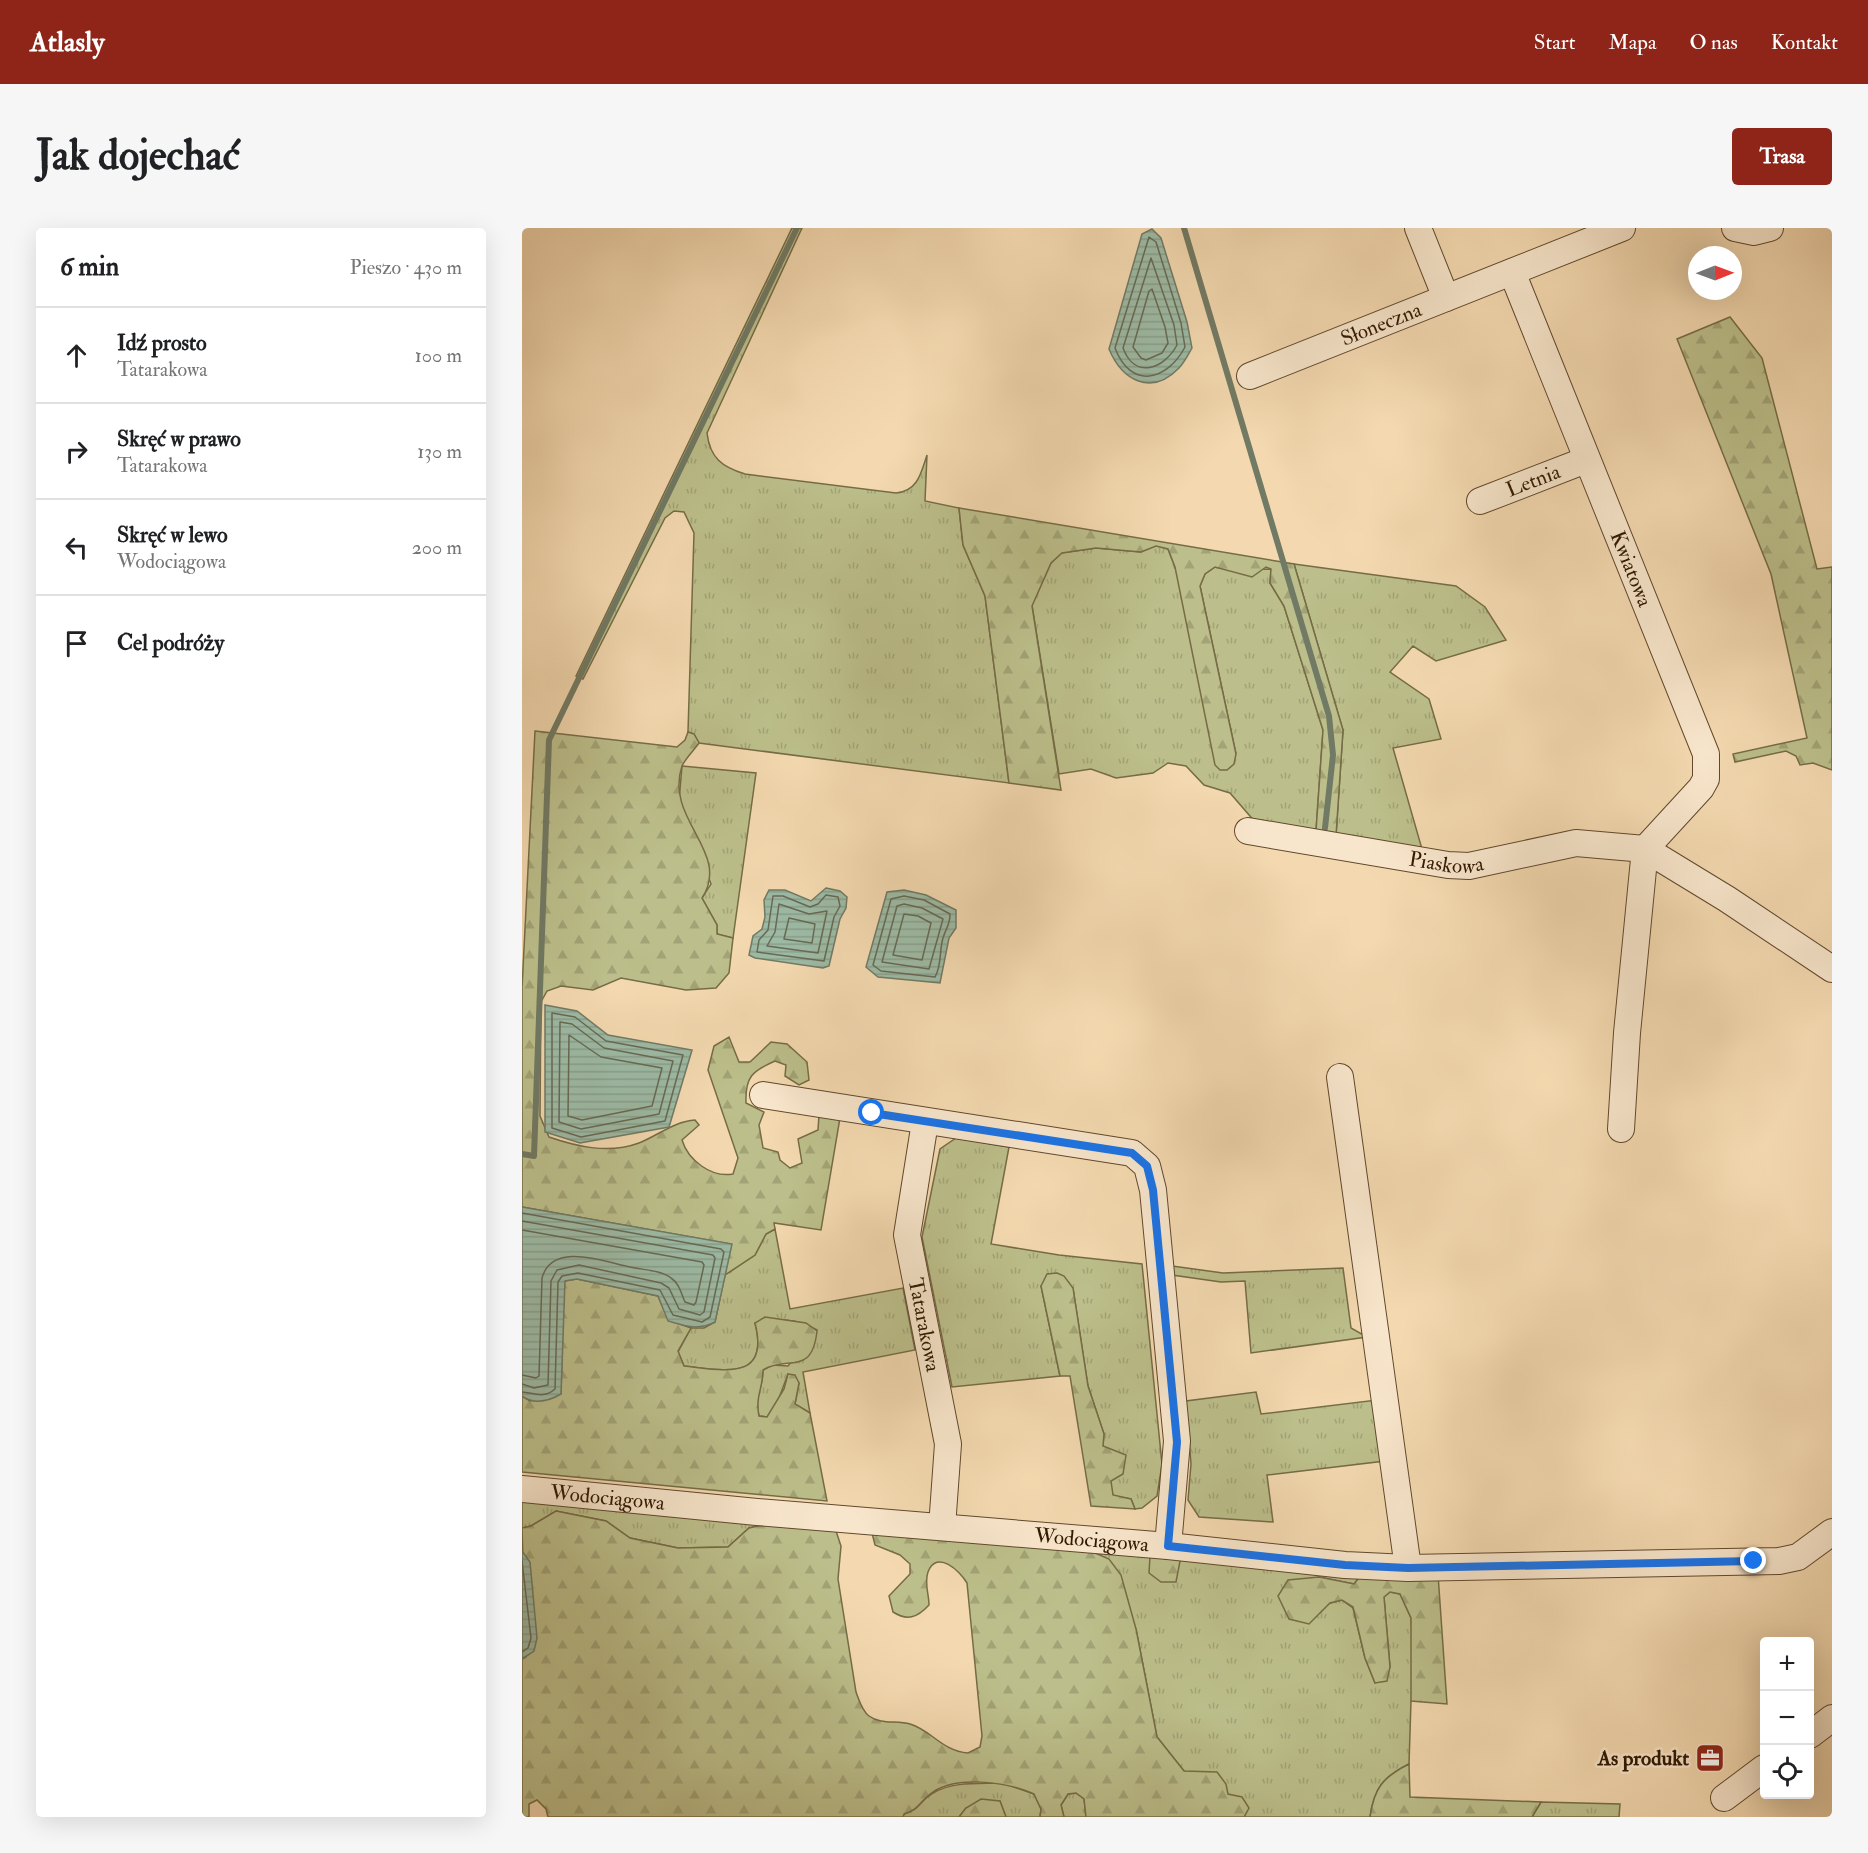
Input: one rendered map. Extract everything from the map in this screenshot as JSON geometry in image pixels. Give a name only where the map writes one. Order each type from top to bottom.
[{"type":"street","points":[[1418,228],[1446,298]]},
{"type":"street","name":"Słoneczna","points":[[1250,375],[1622,228]]},
{"type":"street","points":[[1735,228],[1754,232],[1770,228]]},
{"type":"street","name":"Kwiatowa","points":[[1512,272],[1706,754],[1706,778],[1701,788],[1645,849]]},
{"type":"street","name":"Letnia","points":[[1480,501],[1586,460]]},
{"type":"street","name":"Piaskowa","points":[[1248,831],[1448,865],[1469,866],[1576,843],[1645,849],[1727,899],[1832,969]]},
{"type":"street","points":[[1621,1129],[1627,1033],[1645,849]]},
{"type":"street","points":[[1340,1077],[1408,1568]]},
{"type":"street","points":[[763,1095],[1132,1153],[1147,1166],[1153,1190],[1177,1442],[1168,1546]]},
{"type":"street","name":"Tatarakowa","points":[[925,1122],[907,1235],[948,1444],[942,1527]]},
{"type":"street","name":"Wodociągowa","points":[[522,1489],[757,1512],[1168,1546],[1345,1565],[1408,1568],[1779,1561],[1798,1557],[1832,1532]]},
{"type":"street","points":[[1814,1731],[1832,1718]]},
{"type":"street","points":[[1724,1798],[1760,1771]]},
{"type":"green space","points":[[792,228],[802,228],[707,433],[711,449],[724,465],[745,474],[896,493],[903,492],[914,485],[927,455],[925,501],[959,508],[963,545],[985,596],[1009,783],[699,743],[694,734],[688,732],[694,533],[684,512],[674,511],[665,518],[583,679],[576,676]]},
{"type":"green space","points":[[1730,317],[1762,358],[1817,569],[1832,567],[1832,770],[1813,763],[1800,765],[1796,756],[1786,751],[1735,762],[1733,754],[1807,738],[1771,574],[1677,339]]},
{"type":"green space","points":[[959,508],[1294,564],[1343,730],[1336,836],[1316,831],[1323,730],[1284,606],[1270,583],[1271,569],[1266,567],[1252,577],[1215,567],[1205,574],[1200,586],[1236,754],[1234,764],[1227,770],[1220,770],[1215,765],[1175,567],[1168,549],[1156,546],[1141,552],[1096,548],[1062,553],[1051,563],[1032,606],[1061,790],[1009,783],[985,596],[963,545]]},
{"type":"green space","points":[[1156,545],[1168,549],[1175,567],[1236,754],[1200,586],[1205,574],[1215,567],[1231,570],[1271,569],[1270,583],[1284,606],[1323,730],[1316,831],[1256,823],[1230,793],[1204,785],[1186,766],[1168,763],[1153,773],[1116,778],[1091,769],[1059,774],[1032,605],[1051,563],[1061,553],[1096,548],[1141,552]]},
{"type":"green space","points":[[1294,564],[1456,586],[1485,607],[1506,640],[1436,661],[1413,646],[1390,672],[1429,699],[1441,739],[1393,748],[1422,849],[1336,836],[1343,730]]},
{"type":"green space","points":[[535,731],[677,747],[685,740],[688,732],[694,734],[699,743],[682,766],[679,785],[682,803],[709,866],[709,881],[702,898],[717,925],[717,934],[733,938],[729,973],[716,988],[686,990],[621,978],[593,990],[561,986],[547,991],[541,1002],[540,1116],[549,1137],[594,1148],[616,1148],[639,1143],[673,1126],[695,1120],[699,1125],[682,1140],[689,1154],[709,1170],[725,1175],[733,1174],[738,1158],[708,1070],[714,1046],[729,1037],[739,1062],[750,1062],[771,1042],[787,1044],[807,1062],[809,1080],[799,1085],[785,1076],[786,1065],[775,1061],[755,1072],[747,1087],[746,1103],[764,1112],[759,1125],[763,1148],[778,1152],[780,1160],[790,1168],[802,1163],[798,1139],[818,1130],[819,1115],[840,1118],[821,1230],[774,1223],[775,1229],[766,1234],[755,1255],[725,1275],[731,1244],[522,1207],[522,988]]},
{"type":"green space","points":[[682,766],[756,773],[733,938],[717,934],[717,925],[702,898],[711,884],[679,801]]},
{"type":"green space","points":[[956,1138],[1009,1147],[991,1244],[1059,1255],[1142,1264],[1162,1464],[1157,1496],[1142,1508],[1135,1509],[1131,1499],[1113,1496],[1103,1446],[1104,1434],[1088,1386],[1073,1288],[1041,1286],[1060,1376],[952,1387],[922,1237],[940,1149]]},
{"type":"green space","points":[[775,1229],[790,1309],[903,1288],[915,1350],[803,1372],[810,1413],[795,1404],[799,1383],[788,1374],[776,1406],[767,1417],[759,1416],[758,1409],[763,1370],[772,1365],[788,1366],[817,1330],[802,1323],[787,1320],[755,1323],[758,1342],[756,1355],[750,1364],[728,1370],[684,1366],[678,1352],[691,1328],[704,1328],[715,1322],[725,1275],[755,1255],[766,1234]]},
{"type":"green space","points":[[1172,1266],[1223,1273],[1343,1268],[1351,1328],[1367,1337],[1251,1353],[1245,1281],[1221,1282],[1172,1275]]},
{"type":"green space","points":[[1057,1273],[1064,1276],[1073,1288],[1088,1386],[1104,1434],[1103,1446],[1126,1455],[1123,1474],[1111,1481],[1113,1495],[1131,1499],[1135,1509],[1091,1506],[1070,1376],[1060,1376],[1041,1286],[1047,1274]]},
{"type":"green space","points":[[577,1279],[658,1296],[668,1320],[691,1328],[678,1351],[684,1366],[728,1370],[750,1364],[756,1355],[758,1342],[755,1323],[765,1317],[806,1323],[817,1331],[810,1354],[804,1360],[763,1370],[758,1409],[759,1416],[767,1417],[784,1389],[788,1374],[795,1375],[799,1383],[795,1404],[810,1413],[827,1501],[522,1472],[522,1396],[530,1401],[561,1394],[564,1281]]},
{"type":"green space","points":[[1256,1392],[1261,1414],[1377,1400],[1385,1461],[1267,1475],[1273,1522],[1199,1517],[1188,1500],[1191,1464],[1186,1401]]},
{"type":"green space","points":[[522,1501],[777,1522],[749,1528],[728,1547],[678,1548],[630,1538],[606,1521],[556,1511],[531,1526],[522,1528]]},
{"type":"green space","points":[[556,1511],[606,1521],[630,1538],[678,1548],[728,1547],[749,1528],[777,1522],[835,1528],[841,1546],[838,1579],[856,1692],[863,1708],[874,1719],[910,1724],[944,1745],[968,1753],[980,1747],[982,1736],[967,1583],[954,1568],[937,1562],[932,1565],[927,1576],[929,1605],[912,1617],[898,1615],[893,1612],[889,1596],[910,1574],[910,1564],[900,1555],[875,1545],[872,1533],[1086,1549],[1109,1559],[1121,1575],[1136,1629],[1157,1737],[1184,1771],[1217,1772],[1226,1784],[1228,1794],[1242,1797],[1249,1808],[1244,1817],[1086,1817],[1084,1799],[1076,1793],[1068,1794],[1061,1805],[1064,1817],[1040,1817],[1041,1809],[1034,1794],[1010,1786],[966,1782],[939,1788],[903,1817],[548,1817],[546,1809],[537,1800],[529,1804],[529,1817],[522,1817],[522,1659],[526,1657],[522,1528],[531,1526]]},
{"type":"green space","points":[[1086,1549],[1362,1574],[1354,1584],[1319,1577],[1330,1603],[1342,1600],[1353,1608],[1365,1658],[1375,1683],[1390,1667],[1384,1597],[1390,1592],[1400,1594],[1411,1618],[1416,1695],[1411,1701],[1409,1764],[1381,1784],[1374,1798],[1370,1817],[1244,1817],[1248,1808],[1184,1771],[1157,1737],[1136,1629]]},
{"type":"green space","points":[[1150,1556],[1181,1556],[1176,1582],[1161,1582],[1149,1573]]},
{"type":"green space","points":[[1362,1574],[1438,1574],[1447,1704],[1411,1701],[1411,1618],[1400,1594],[1390,1592],[1384,1597],[1390,1667],[1387,1681],[1375,1683],[1365,1658],[1353,1607],[1342,1600],[1330,1603],[1309,1624],[1289,1619],[1278,1596],[1288,1580],[1319,1577],[1354,1584]]},
{"type":"green space","points":[[1409,1764],[1410,1797],[1541,1802],[1532,1817],[1370,1817],[1374,1798],[1381,1784]]},
{"type":"green space","points":[[1002,1783],[1034,1794],[1041,1809],[1040,1817],[1006,1817],[1000,1801],[966,1808],[959,1817],[903,1817],[904,1814],[914,1810],[929,1796],[941,1789],[966,1784]]},
{"type":"green space","points":[[1076,1793],[1084,1798],[1086,1817],[1064,1817],[1061,1805],[1068,1794]]},
{"type":"green space","points":[[981,1799],[1000,1801],[1006,1817],[959,1817],[966,1808]]},
{"type":"green space","points":[[1541,1802],[1620,1804],[1619,1817],[1532,1817]]},
{"type":"water","points":[[1152,229],[1161,238],[1187,322],[1192,348],[1181,366],[1168,377],[1158,382],[1148,383],[1129,376],[1121,369],[1109,349],[1142,234]]},
{"type":"water","points":[[826,888],[840,891],[847,897],[846,908],[840,919],[829,966],[823,968],[755,958],[749,955],[753,936],[762,929],[765,917],[764,900],[769,890],[785,890],[811,901]]},
{"type":"water","points":[[904,890],[926,895],[956,910],[956,928],[949,938],[940,983],[878,977],[866,967],[887,892]]},
{"type":"water","points":[[545,1005],[577,1011],[608,1035],[692,1050],[669,1127],[580,1143],[545,1132]]},
{"type":"water","points":[[522,1207],[732,1244],[715,1322],[697,1327],[681,1325],[668,1321],[658,1296],[577,1279],[565,1281],[561,1394],[542,1401],[527,1399],[522,1396]]},
{"type":"water","points":[[522,1551],[530,1562],[537,1638],[534,1651],[522,1659]]},
{"type":"waterway","points":[[522,1154],[534,1156],[549,740],[797,228]]},
{"type":"waterway","points":[[1184,228],[1329,716],[1333,755],[1325,828]]},
{"type":"place","name":"As produkt","points":[[1710,1758]]},
{"type":"route","points":[[872,1113],[1132,1153],[1147,1166],[1153,1190],[1177,1442],[1168,1546],[1345,1565],[1408,1568],[1754,1561]]}]
